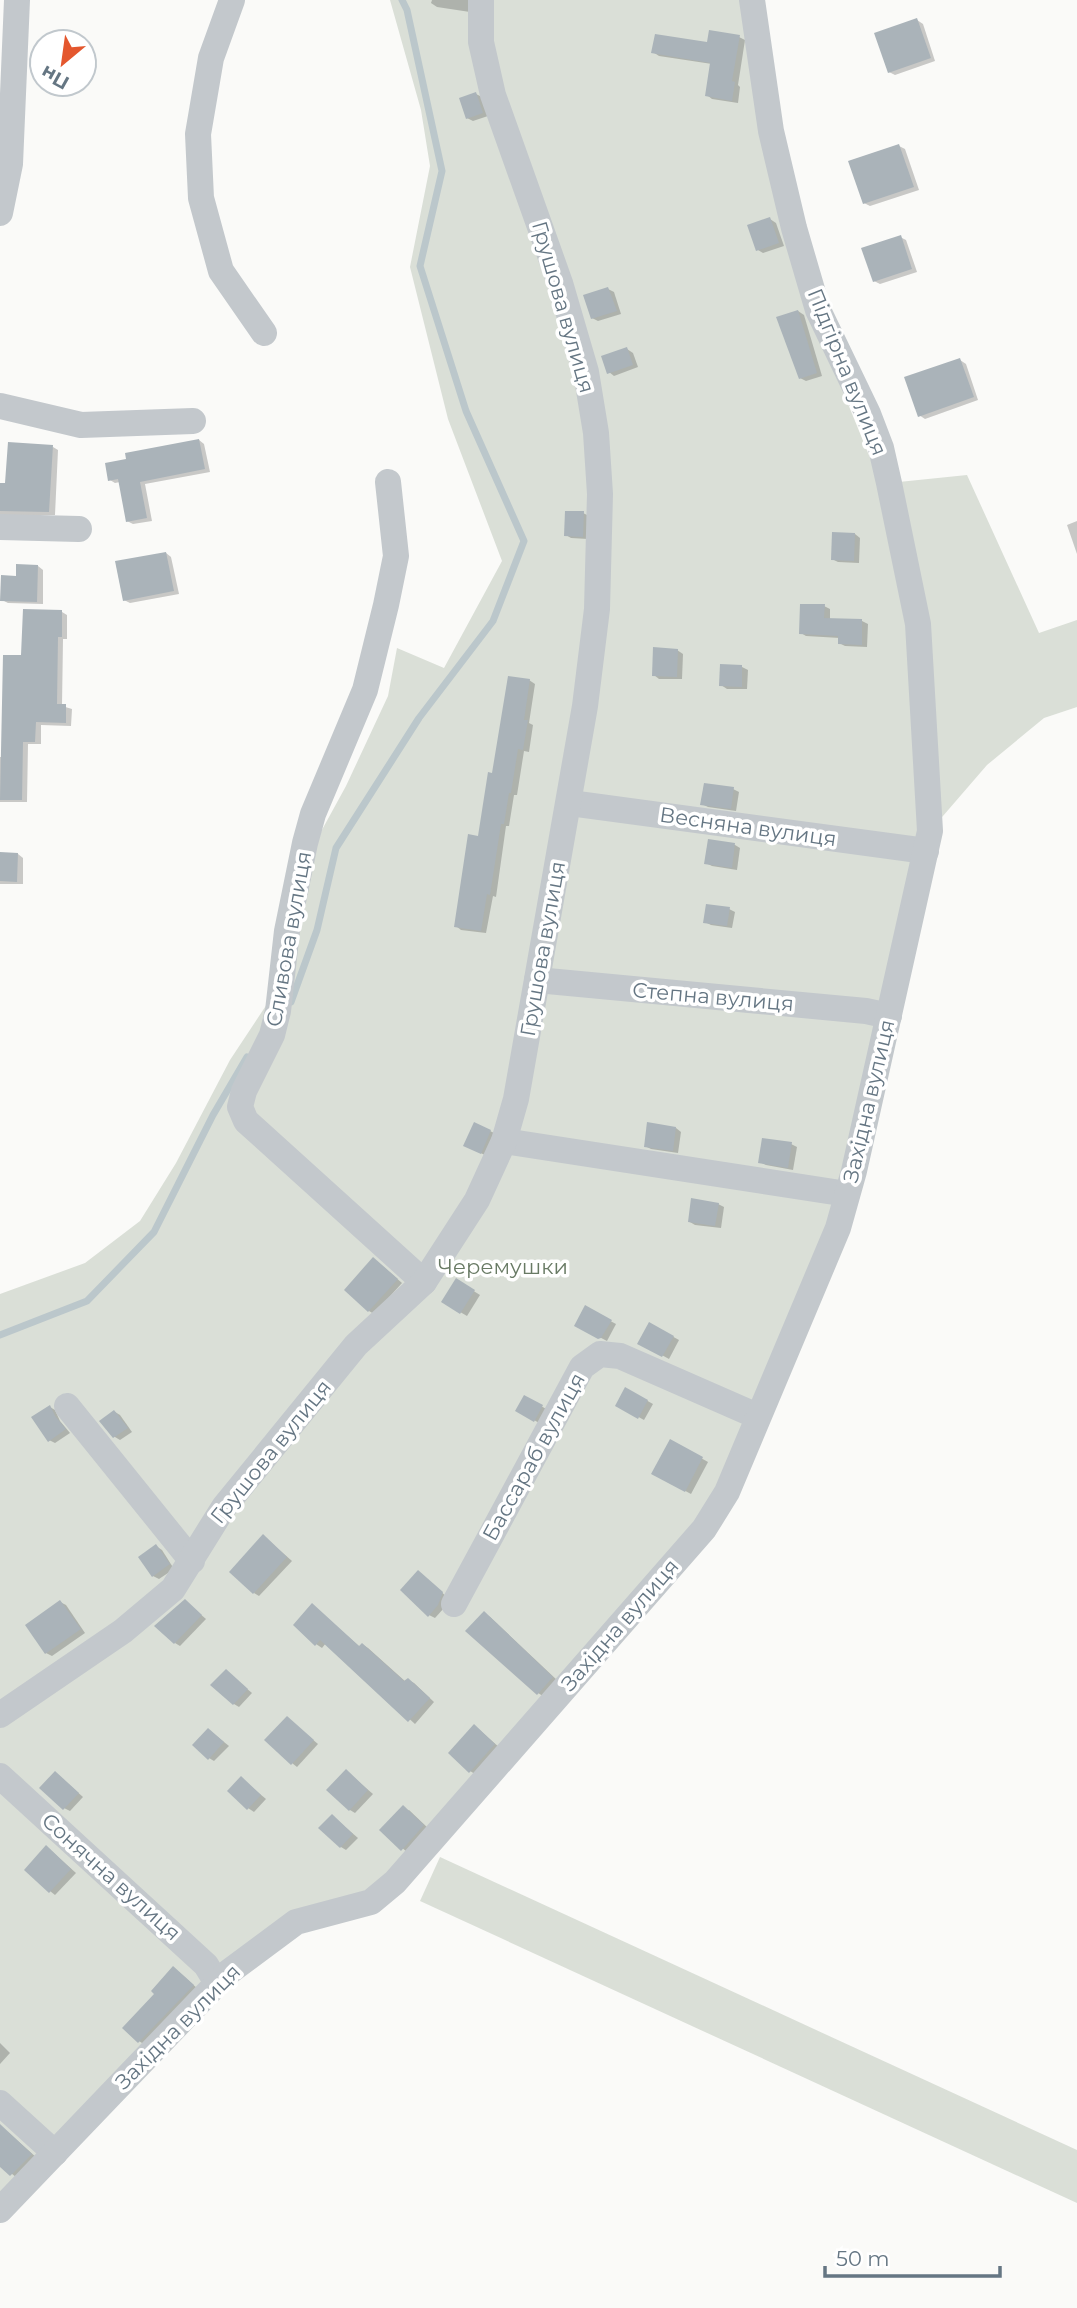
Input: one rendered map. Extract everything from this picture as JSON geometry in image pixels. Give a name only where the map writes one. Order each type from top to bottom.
[{"type":"street","points":[[0,213],[10,164],[17,0]]},
{"type":"street","points":[[232,0],[211,58],[198,134],[201,198],[221,271],[264,333]]},
{"type":"street","name":"Грушова вулиця","points":[[0,1715],[123,1631],[173,1590],[224,1507],[356,1345],[424,1282],[477,1200],[505,1141],[516,1099],[585,706],[597,609],[600,494],[596,433],[586,372],[560,283],[493,95],[481,42],[481,0]]},
{"type":"street","name":"Підгірна вулиця","points":[[752,0],[771,131],[794,228],[818,310],[868,414],[890,483],[918,624],[928,841]]},
{"type":"street","points":[[0,406],[81,425],[193,421]]},
{"type":"street","name":"Сливова вулиця","points":[[388,482],[396,556],[386,605],[365,690],[313,814],[286,931],[278,1011],[272,1035],[244,1091],[240,1107],[246,1121],[424,1282]]},
{"type":"street","points":[[0,527],[79,529]]},
{"type":"street","name":"Весняна вулиця","points":[[570,803],[928,841]]},
{"type":"street","name":"Західна вулиця","points":[[0,2210],[217,1983],[296,1922],[371,1902],[396,1882],[704,1529],[727,1492],[838,1227],[928,841]]},
{"type":"street","name":"Степна вулиця","points":[[537,980],[866,1011],[888,1016]]},
{"type":"street","points":[[505,1141],[847,1194]]},
{"type":"street","name":"Бассараб вулиця","points":[[454,1604],[582,1367],[600,1354],[620,1356],[757,1416]]},
{"type":"street","points":[[67,1406],[192,1561]]},
{"type":"street","name":"Сонячна вулиця","points":[[0,1776],[206,1965],[217,1983]]},
{"type":"street","points":[[0,2103],[55,2153]]},
{"type":"green space","name":"Черемушки","points":[[390,0],[744,0],[811,313],[879,480],[908,627],[919,832],[831,1223],[720,1485],[699,1521],[390,1876],[366,1894],[293,1913],[0,2197],[0,1294],[85,1263],[140,1221],[176,1163],[230,1060],[271,998],[312,848],[346,786],[388,696],[397,648],[444,668],[502,561],[448,419],[410,267],[430,166],[421,110]]},
{"type":"green space","points":[[967,475],[1039,633],[1077,620],[1077,707],[1044,718],[987,765],[930,831],[889,483]]},
{"type":"green space","points":[[440,1857],[1077,2150],[1077,2203],[420,1901]]},
{"type":"building","points":[[917,18],[931,58],[888,73],[874,33]]},
{"type":"building","points":[[709,30],[740,35],[732,81],[735,82],[732,101],[705,96],[710,63],[651,53],[655,34],[707,42]]},
{"type":"building","points":[[476,92],[483,113],[466,119],[459,98]]},
{"type":"building","points":[[899,144],[914,187],[863,204],[848,161]]},
{"type":"building","points":[[770,217],[779,243],[756,251],[747,225]]},
{"type":"building","points":[[901,235],[912,269],[873,282],[861,248]]},
{"type":"building","points":[[608,287],[617,311],[591,319],[583,295]]},
{"type":"building","points":[[798,310],[817,373],[799,379],[776,317]]},
{"type":"building","points":[[627,347],[633,365],[607,374],[601,356]]},
{"type":"building","points":[[960,358],[974,397],[918,417],[904,377]]},
{"type":"building","points":[[199,439],[205,469],[140,482],[147,518],[126,522],[118,479],[108,481],[105,463],[126,459],[125,453]]},
{"type":"building","points":[[8,442],[53,445],[49,512],[0,511],[0,483],[5,483]]},
{"type":"building","points":[[565,511],[584,511],[583,537],[564,536]]},
{"type":"building","points":[[832,532],[855,533],[854,561],[831,560]]},
{"type":"building","points":[[166,552],[174,591],[123,601],[115,561]]},
{"type":"building","points":[[16,564],[38,565],[37,602],[0,601],[1,575],[16,576]]},
{"type":"building","points":[[800,604],[825,604],[824,618],[862,619],[862,645],[838,644],[838,636],[799,634]]},
{"type":"building","points":[[23,609],[62,610],[62,637],[58,637],[57,704],[66,704],[66,723],[36,722],[35,742],[23,742],[22,800],[0,800],[3,655],[21,655]]},
{"type":"building","points":[[653,647],[678,649],[677,677],[652,676]]},
{"type":"building","points":[[720,664],[742,665],[742,687],[719,686]]},
{"type":"building","points":[[508,676],[530,679],[523,750],[518,749],[481,931],[454,927],[468,834],[478,836],[488,772],[492,773]]},
{"type":"building","points":[[704,783],[734,787],[731,809],[700,805]]},
{"type":"building","points":[[708,839],[735,843],[732,868],[704,864]]},
{"type":"building","points":[[0,852],[18,853],[17,882],[0,881]]},
{"type":"building","points":[[706,904],[730,907],[727,926],[703,923]]},
{"type":"building","points":[[474,1122],[491,1130],[481,1154],[463,1146]]},
{"type":"building","points":[[647,1122],[676,1127],[673,1151],[644,1147]]},
{"type":"building","points":[[762,1138],[792,1142],[788,1168],[758,1163]]},
{"type":"building","points":[[691,1198],[719,1203],[715,1226],[688,1222]]},
{"type":"building","points":[[373,1257],[398,1279],[368,1312],[344,1290]]},
{"type":"building","points":[[456,1278],[475,1290],[460,1314],[441,1302]]},
{"type":"building","points":[[585,1305],[612,1320],[601,1338],[598,1339],[574,1326]]},
{"type":"building","points":[[649,1322],[674,1336],[662,1357],[637,1344]]},
{"type":"building","points":[[625,1387],[648,1400],[638,1419],[615,1406]]},
{"type":"building","points":[[524,1395],[543,1405],[534,1422],[515,1411]]},
{"type":"building","points":[[50,1405],[66,1429],[48,1442],[31,1417]]},
{"type":"building","points":[[114,1410],[128,1428],[113,1438],[99,1421]]},
{"type":"building","points":[[670,1439],[703,1457],[685,1492],[651,1474]]},
{"type":"building","points":[[263,1534],[287,1557],[253,1594],[229,1572]]},
{"type":"building","points":[[156,1544],[170,1564],[152,1577],[138,1557]]},
{"type":"building","points":[[418,1570],[443,1592],[438,1605],[428,1617],[400,1590]]},
{"type":"building","points":[[185,1599],[202,1615],[174,1644],[154,1626]]},
{"type":"building","points":[[60,1600],[81,1629],[45,1654],[25,1625]]},
{"type":"building","points":[[312,1603],[359,1646],[362,1643],[404,1681],[408,1678],[430,1698],[408,1722],[320,1640],[315,1646],[293,1625]]},
{"type":"building","points":[[484,1611],[553,1677],[537,1695],[465,1631]]},
{"type":"building","points":[[226,1669],[248,1689],[233,1705],[210,1685]]},
{"type":"building","points":[[287,1716],[314,1740],[291,1765],[264,1740]]},
{"type":"building","points":[[474,1724],[495,1744],[469,1773],[448,1753]]},
{"type":"building","points":[[208,1728],[224,1742],[208,1760],[192,1745]]},
{"type":"building","points":[[346,1769],[368,1790],[349,1811],[326,1790]]},
{"type":"building","points":[[55,1771],[79,1793],[63,1810],[39,1788]]},
{"type":"building","points":[[241,1776],[261,1795],[247,1810],[227,1791]]},
{"type":"building","points":[[403,1805],[424,1825],[401,1851],[379,1830]]},
{"type":"building","points":[[332,1814],[353,1834],[340,1848],[318,1828]]},
{"type":"building","points":[[46,1845],[71,1869],[49,1893],[24,1870]]},
{"type":"building","points":[[173,1966],[194,1985],[138,2043],[122,2028],[154,1994],[151,1991]]},
{"type":"building","points":[[0,2124],[32,2154],[10,2176],[0,2167]]},
{"type":"waterway","points":[[291,1002],[317,930],[336,848],[419,718],[493,621],[524,541],[466,411],[420,266],[442,171],[407,10],[402,0]]},
{"type":"waterway","points":[[0,1335],[87,1301],[154,1232],[213,1115],[247,1057]]}]
